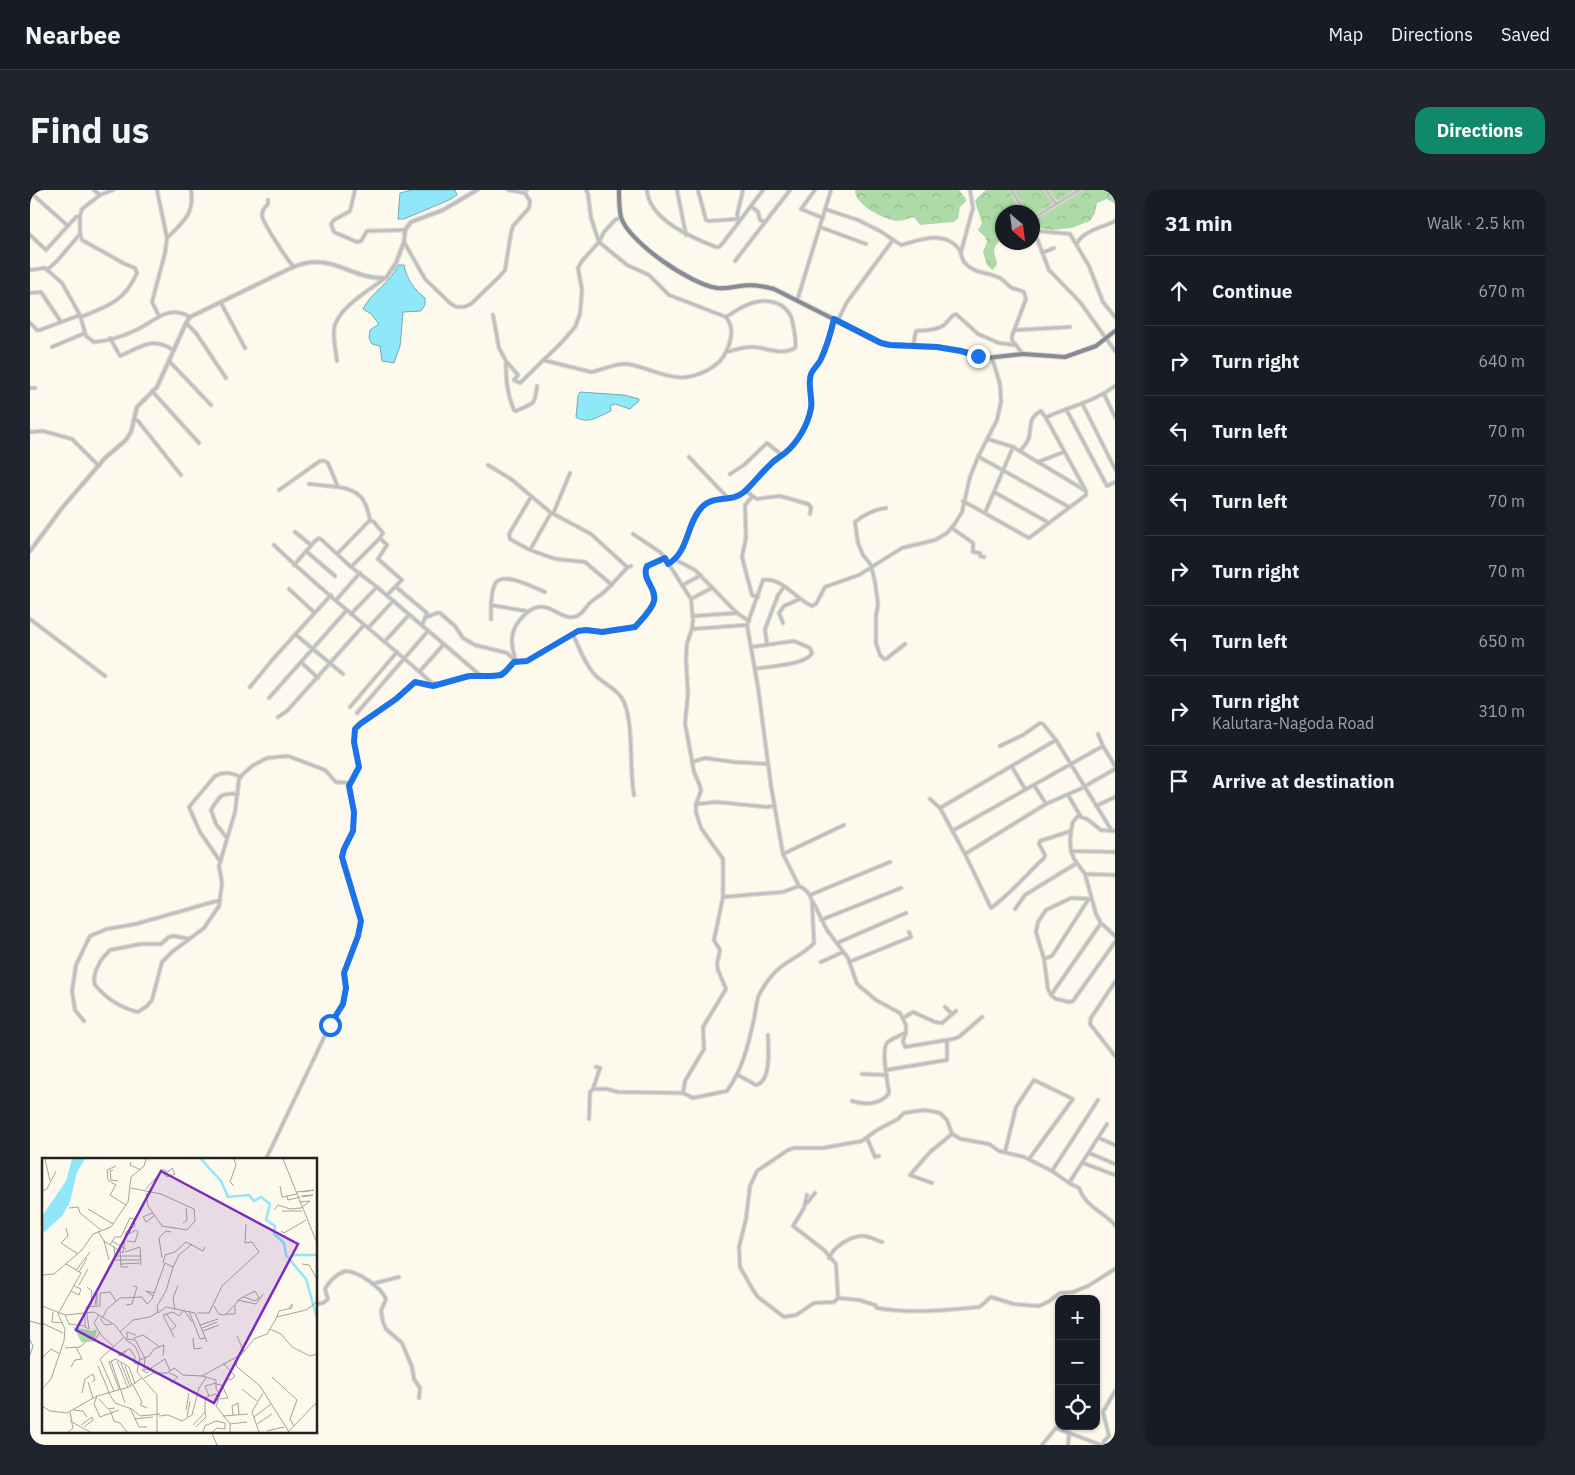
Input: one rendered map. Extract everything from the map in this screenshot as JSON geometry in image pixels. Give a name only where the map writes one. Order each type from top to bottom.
[{"type":"main road","points":[[619,190],[621,217],[629,230],[649,250],[678,271],[702,285],[726,289],[742,286],[766,287],[782,292],[797,302],[881,343],[953,350],[992,358],[1023,354],[1065,357],[1089,349],[1115,331]]},
{"type":"street","points":[[94,190],[100,195]]},
{"type":"street","points":[[30,323],[37,330],[40,330],[109,305],[123,296],[136,274],[135,268],[82,240],[80,234],[82,209],[100,195],[113,190]]},
{"type":"street","points":[[157,190],[167,238],[152,302],[159,316]]},
{"type":"street","points":[[167,238],[187,217],[192,205],[191,190]]},
{"type":"street","points":[[355,190],[350,212],[334,220],[331,224],[334,232],[358,242],[361,241],[367,231],[405,230]]},
{"type":"street","points":[[337,361],[334,329],[336,320],[347,307],[386,278],[396,263],[404,242],[405,230],[411,222],[443,210],[477,190]]},
{"type":"street","points":[[404,242],[425,279],[451,304],[457,307],[471,304],[505,270],[510,233],[513,226],[529,208],[530,202],[526,191],[508,190]]},
{"type":"street","points":[[543,360],[591,372],[610,365],[630,364],[677,378],[687,378],[718,364],[726,352],[732,331],[726,317],[670,295],[649,275],[627,265],[599,242],[591,218],[586,190]]},
{"type":"street","points":[[647,190],[649,197],[661,215],[686,235],[719,247],[764,190]]},
{"type":"street","points":[[678,190],[686,235]]},
{"type":"street","points":[[698,190],[706,220],[739,220]]},
{"type":"street","points":[[739,220],[743,190]]},
{"type":"street","points":[[735,261],[790,190]]},
{"type":"street","points":[[815,190],[801,210],[822,218]]},
{"type":"street","points":[[797,302],[831,190]]},
{"type":"street","points":[[961,252],[973,208],[970,190]]},
{"type":"street","points":[[1011,190],[1020,205]]},
{"type":"street","points":[[1046,190],[1056,204]]},
{"type":"street","points":[[1040,214],[1079,190]]},
{"type":"street","points":[[30,192],[68,226]]},
{"type":"street","points":[[268,200],[268,204],[263,210],[263,221],[282,249],[286,259],[294,267]]},
{"type":"street","points":[[751,206],[758,212],[760,220],[765,222]]},
{"type":"street","points":[[825,210],[858,220],[880,231],[901,245],[938,237],[952,242],[961,252],[964,262],[972,268],[998,277],[1013,288],[1025,293],[1026,299],[1013,330],[1012,340],[1023,354]]},
{"type":"street","points":[[30,235],[46,250],[76,217],[80,216]]},
{"type":"street","points":[[492,315],[496,339],[506,361],[518,375],[514,380],[520,383],[575,327],[580,314],[582,290],[578,268],[599,242],[604,232],[615,220],[621,217]]},
{"type":"street","points":[[1077,244],[1081,236],[1115,221]]},
{"type":"street","points":[[820,227],[866,244]]},
{"type":"street","points":[[1040,232],[1066,232],[1070,234],[1089,266],[1103,302],[1115,317]]},
{"type":"street","points":[[48,270],[80,234]]},
{"type":"street","points":[[668,564],[676,560],[689,533],[692,522],[710,500],[731,498],[742,494],[771,463],[799,438],[812,407],[811,374],[821,359],[836,320],[846,302],[894,240]]},
{"type":"street","points":[[1040,247],[1049,270],[1080,302],[1115,351]]},
{"type":"street","points":[[1042,253],[1054,248]]},
{"type":"street","points":[[30,551],[62,508],[99,466],[126,440],[131,432],[137,407],[157,387],[173,350],[190,318],[294,267],[314,262],[326,263],[373,279],[386,278]]},
{"type":"street","points":[[30,270],[41,268],[48,270],[62,283],[81,316],[85,333],[94,342],[138,329],[159,316],[170,313],[179,313],[190,318]]},
{"type":"street","points":[[30,293],[41,292],[61,322]]},
{"type":"street","points":[[726,317],[746,305],[763,301],[778,304],[788,311],[792,320],[796,344],[795,348],[785,351],[754,347],[726,352]]},
{"type":"street","points":[[221,303],[245,348]]},
{"type":"street","points":[[913,346],[916,331],[937,329],[947,323],[953,314],[956,314],[978,334],[999,343],[1015,345]]},
{"type":"street","points":[[186,324],[196,333],[226,378]]},
{"type":"street","points":[[1013,330],[1070,327]]},
{"type":"street","points":[[52,347],[85,333]]},
{"type":"street","points":[[110,338],[120,356],[152,343],[160,343],[173,350]]},
{"type":"street","points":[[799,886],[783,854],[747,626],[763,580],[770,579],[784,587],[804,603],[812,606],[816,604],[825,587],[872,568],[902,548],[935,540],[947,533],[962,512],[963,501],[978,457],[996,420],[1001,402],[1000,384],[992,358]]},
{"type":"street","points":[[169,360],[211,405]]},
{"type":"street","points":[[506,361],[508,397],[514,410],[516,411],[533,403],[537,386]]},
{"type":"street","points":[[1046,418],[1066,408],[1094,400],[1115,386]]},
{"type":"street","points":[[152,391],[199,444]]},
{"type":"street","points":[[1104,394],[1115,417]]},
{"type":"street","points":[[1082,403],[1115,469]]},
{"type":"street","points":[[1066,408],[1107,486],[1115,482]]},
{"type":"street","points":[[963,501],[1029,538],[1086,495],[1086,491],[1040,410],[1033,416],[1030,423],[1028,440],[1020,451]]},
{"type":"street","points":[[134,419],[138,421],[181,475]]},
{"type":"street","points":[[30,432],[43,431],[72,439],[99,466]]},
{"type":"street","points":[[988,438],[1013,447],[1086,491]]},
{"type":"street","points":[[730,474],[744,465],[768,443],[782,455]]},
{"type":"street","points":[[985,513],[1013,447]]},
{"type":"street","points":[[1038,462],[1064,452]]},
{"type":"street","points":[[689,457],[728,498]]},
{"type":"street","points":[[978,457],[1069,507]]},
{"type":"street","points":[[279,490],[320,461],[328,463],[338,487]]},
{"type":"street","points":[[488,465],[511,479],[552,513],[591,534],[627,568]]},
{"type":"street","points":[[530,550],[552,513],[570,474]]},
{"type":"street","points":[[308,484],[349,489],[364,499],[370,520],[382,530],[383,533],[380,538],[352,567]]},
{"type":"street","points":[[746,490],[757,498],[780,496],[808,504],[811,506],[810,514]]},
{"type":"street","points":[[994,492],[1049,523]]},
{"type":"street","points":[[751,494],[752,497],[745,505],[746,538],[742,557],[752,595],[758,597]]},
{"type":"street","points":[[531,497],[509,537],[530,550],[556,559],[584,562],[612,585]]},
{"type":"street","points":[[886,508],[880,509],[855,522],[858,542],[863,555],[872,568],[878,604],[876,643],[880,655],[886,659],[905,644]]},
{"type":"street","points":[[337,554],[370,520]]},
{"type":"street","points":[[952,528],[973,543],[973,552],[980,553],[980,556],[984,557]]},
{"type":"street","points":[[295,532],[311,545]]},
{"type":"street","points":[[633,534],[660,552],[691,599],[693,616],[692,629],[687,643],[688,694],[685,723],[694,772],[701,791],[696,804],[696,812],[701,828],[723,859],[723,896],[714,940],[720,950],[717,964],[726,989],[703,1027],[704,1050],[685,1081],[683,1094]]},
{"type":"street","points":[[294,565],[319,538],[481,676]]},
{"type":"street","points":[[380,538],[387,545],[378,559],[402,580],[387,595]]},
{"type":"street","points":[[274,545],[294,565],[432,683],[437,684]]},
{"type":"street","points":[[306,551],[335,576]]},
{"type":"street","points":[[422,625],[427,617],[440,613],[455,626],[463,638],[475,645],[507,653],[516,661],[524,663],[574,634],[586,630],[602,632],[635,627],[649,611],[655,599],[646,575],[646,568],[665,558]]},
{"type":"street","points":[[676,560],[701,575],[737,612],[749,621]]},
{"type":"street","points":[[491,605],[526,611],[537,607],[545,607],[569,617],[577,616],[631,566]]},
{"type":"street","points":[[336,600],[360,573]]},
{"type":"street","points":[[683,585],[701,575]]},
{"type":"street","points":[[491,619],[493,589],[500,578],[509,579],[545,592]]},
{"type":"street","points":[[396,586],[427,613],[427,617]]},
{"type":"street","points":[[352,614],[377,587]]},
{"type":"street","points":[[767,645],[765,629],[778,594],[784,587]]},
{"type":"street","points":[[691,599],[712,588]]},
{"type":"street","points":[[289,589],[315,613]]},
{"type":"street","points":[[250,687],[330,595]]},
{"type":"street","points":[[783,623],[779,613],[781,609],[800,599]]},
{"type":"street","points":[[368,628],[393,601]]},
{"type":"street","points":[[269,698],[348,610]]},
{"type":"street","points":[[516,661],[511,634],[526,611]]},
{"type":"street","points":[[693,616],[737,612]]},
{"type":"street","points":[[385,641],[410,615]]},
{"type":"street","points":[[30,619],[105,676]]},
{"type":"street","points":[[278,717],[287,711],[318,678],[364,625]]},
{"type":"street","points":[[692,629],[747,626]]},
{"type":"street","points":[[357,713],[429,631]]},
{"type":"street","points":[[295,634],[343,674]]},
{"type":"street","points":[[574,634],[582,654],[595,675],[624,702],[628,723],[634,795]]},
{"type":"street","points":[[751,647],[794,641],[810,648],[812,653],[810,658],[802,662],[755,669]]},
{"type":"street","points":[[420,672],[444,644]]},
{"type":"street","points":[[350,707],[397,652]]},
{"type":"street","points":[[266,1158],[330,1025],[343,1004],[346,988],[344,973],[358,936],[361,921],[342,857],[353,831],[354,812],[349,790],[350,783],[359,767],[354,742],[355,729],[396,699],[415,682],[429,685],[469,676],[501,675],[516,661]]},
{"type":"street","points":[[301,662],[318,678]]},
{"type":"street","points":[[1000,746],[1023,736],[1040,723],[1047,727],[1113,831]]},
{"type":"street","points":[[965,854],[1046,804],[1085,786],[1115,767],[1098,734]]},
{"type":"street","points":[[940,808],[1056,740]]},
{"type":"street","points":[[952,831],[1103,746]]},
{"type":"street","points":[[189,939],[174,936],[169,937],[161,944],[141,944],[110,950],[101,960],[96,970],[95,985],[116,1003],[138,1012],[152,1000],[162,962],[204,928],[219,906],[222,883],[219,866],[235,812],[239,779],[252,766],[268,758],[288,756],[325,770],[336,782],[350,783]]},
{"type":"street","points":[[692,762],[704,758],[768,764]]},
{"type":"street","points":[[1012,767],[1025,789]]},
{"type":"street","points":[[220,861],[200,832],[189,806],[215,776],[220,773],[228,772],[241,776]]},
{"type":"street","points":[[1034,785],[1046,804]]},
{"type":"street","points":[[227,838],[216,824],[211,810],[218,797],[223,794],[238,794]]},
{"type":"street","points":[[1068,795],[1081,817],[1101,830],[1113,831]]},
{"type":"street","points":[[1096,806],[1115,797]]},
{"type":"street","points":[[930,799],[940,808],[991,908],[1003,899],[1044,858],[1045,855],[1039,844],[1040,841],[1071,831]]},
{"type":"street","points":[[696,804],[717,802],[766,807],[775,806]]},
{"type":"street","points":[[1081,817],[1076,818],[1071,831],[1071,851],[1074,859],[1086,874],[1090,900],[1096,914],[1101,923],[1115,936]]},
{"type":"street","points":[[783,854],[844,825]]},
{"type":"street","points":[[1071,851],[1115,852]]},
{"type":"street","points":[[810,895],[890,862]]},
{"type":"street","points":[[1015,909],[1024,895],[1078,863]]},
{"type":"street","points":[[1086,874],[1115,875]]},
{"type":"street","points":[[723,896],[783,892],[799,886],[805,888],[821,920],[849,962],[857,984],[876,1000],[900,1013],[906,1025],[903,1041],[905,1047],[959,1037],[982,1017]]},
{"type":"street","points":[[821,920],[900,888]]},
{"type":"street","points":[[1090,900],[1071,898],[1046,910],[1038,922],[1036,932],[1044,959],[1048,989],[1051,995],[1056,999],[1073,1002],[1115,942]]},
{"type":"street","points":[[84,1021],[75,1010],[72,991],[76,965],[90,936],[108,929],[136,924],[220,900]]},
{"type":"street","points":[[1044,959],[1052,956],[1090,900]]},
{"type":"street","points":[[593,1089],[607,1089],[618,1092],[683,1094],[693,1098],[728,1091],[738,1075],[747,1049],[760,991],[780,967],[810,948],[814,943],[812,901]]},
{"type":"street","points":[[837,943],[906,913]]},
{"type":"street","points":[[1051,995],[1101,923]]},
{"type":"street","points":[[849,962],[911,937],[909,932]]},
{"type":"street","points":[[821,962],[843,952]]},
{"type":"street","points":[[1115,982],[1091,1018],[1090,1024],[1115,1056]]},
{"type":"street","points":[[945,1007],[952,1014]]},
{"type":"street","points":[[903,1018],[913,1012],[935,1022],[942,1023],[956,1011]]},
{"type":"street","points":[[852,1102],[866,1104],[885,1099],[889,1093],[884,1057],[885,1045],[906,1032]]},
{"type":"street","points":[[738,1075],[756,1085],[761,1084],[764,1080],[768,1062],[768,1035]]},
{"type":"street","points":[[886,1070],[947,1060],[947,1040]]},
{"type":"street","points":[[588,1120],[590,1092],[593,1089],[600,1068],[596,1067]]},
{"type":"street","points":[[862,1074],[887,1076]]},
{"type":"street","points":[[1004,1152],[1016,1107],[1034,1080],[1073,1099],[1028,1159]]},
{"type":"street","points":[[1052,1171],[1098,1100]]},
{"type":"street","points":[[1115,1225],[1087,1203],[1082,1197],[1079,1188],[1052,1171],[1028,1159],[999,1151],[989,1144],[961,1139],[952,1134],[944,1117],[933,1111],[925,1110],[904,1113],[898,1119],[862,1140],[823,1148],[794,1148],[761,1167],[752,1179],[750,1186],[746,1219],[739,1247],[740,1267],[753,1290],[762,1301],[784,1317],[796,1315],[814,1303],[834,1302],[838,1298],[859,1300],[888,1310],[933,1311],[979,1307],[984,1305],[991,1297],[1014,1304],[1039,1306],[1060,1293],[1072,1292],[1088,1286],[1115,1269]]},
{"type":"street","points":[[1069,1183],[1107,1124]]},
{"type":"street","points":[[932,1183],[910,1175],[930,1152],[952,1134]]},
{"type":"street","points":[[867,1137],[874,1157],[879,1156]]},
{"type":"street","points":[[1099,1138],[1115,1145]]},
{"type":"street","points":[[1089,1153],[1115,1164]]},
{"type":"street","points":[[1083,1163],[1115,1175]]},
{"type":"street","points":[[814,1193],[793,1226],[824,1250],[836,1264],[838,1298]]},
{"type":"street","points":[[806,1204],[807,1195]]},
{"type":"street","points":[[829,1258],[841,1244],[858,1236],[865,1236],[882,1242]]},
{"type":"street","points":[[318,1304],[328,1299],[325,1289],[327,1285],[335,1276],[346,1271],[357,1273],[383,1293],[386,1299],[382,1308],[383,1322],[391,1334],[402,1343],[412,1366],[414,1379],[420,1388],[419,1398]]},
{"type":"street","points":[[372,1284],[399,1277]]},
{"type":"street","points":[[1042,1445],[1056,1428],[1102,1445],[1109,1436],[1103,1412],[1115,1391]]},
{"type":"street","points":[[1068,1445],[1070,1434]]},
{"type":"green space","points":[[855,190],[959,190],[966,201],[960,207],[958,218],[954,222],[920,225],[914,217],[898,221],[878,215],[859,201]]},
{"type":"green space","points":[[986,190],[1115,190],[1115,204],[1107,199],[1097,203],[1095,213],[1090,221],[1071,228],[1052,230],[1040,228],[1040,205],[995,205],[994,253],[997,263],[992,270],[987,265],[983,252],[987,242],[978,230],[982,223],[975,201]]},
{"type":"water","points":[[412,190],[455,190],[457,195],[404,219],[398,219],[400,193]]},
{"type":"water","points":[[398,265],[404,265],[412,284],[425,298],[425,305],[421,311],[403,312],[400,346],[394,363],[382,361],[380,346],[372,344],[369,338],[370,330],[379,324],[371,314],[363,309],[371,297],[391,277]]},
{"type":"water","points":[[580,392],[624,395],[639,399],[639,401],[630,409],[615,404],[610,406],[611,411],[594,419],[585,420],[576,417]]},
{"type":"waterway","points":[[30,1321],[42,1324]]},
{"type":"waterway","points":[[30,1340],[33,1346],[30,1355]]},
{"type":"waterway","points":[[211,1432],[217,1445]]},
{"type":"route","points":[[330,1025],[343,1004],[346,988],[344,973],[348,958],[358,936],[361,921],[342,857],[353,831],[354,812],[349,786],[359,767],[354,742],[355,729],[396,699],[415,682],[433,686],[469,676],[501,675],[514,662],[524,663],[578,631],[602,632],[635,627],[649,611],[655,599],[645,572],[647,566],[665,558],[668,564],[676,560],[683,548],[692,522],[710,500],[731,498],[742,494],[771,463],[786,452],[799,438],[812,407],[811,374],[821,359],[832,331],[834,319],[881,343],[937,347],[978,356]]}]
